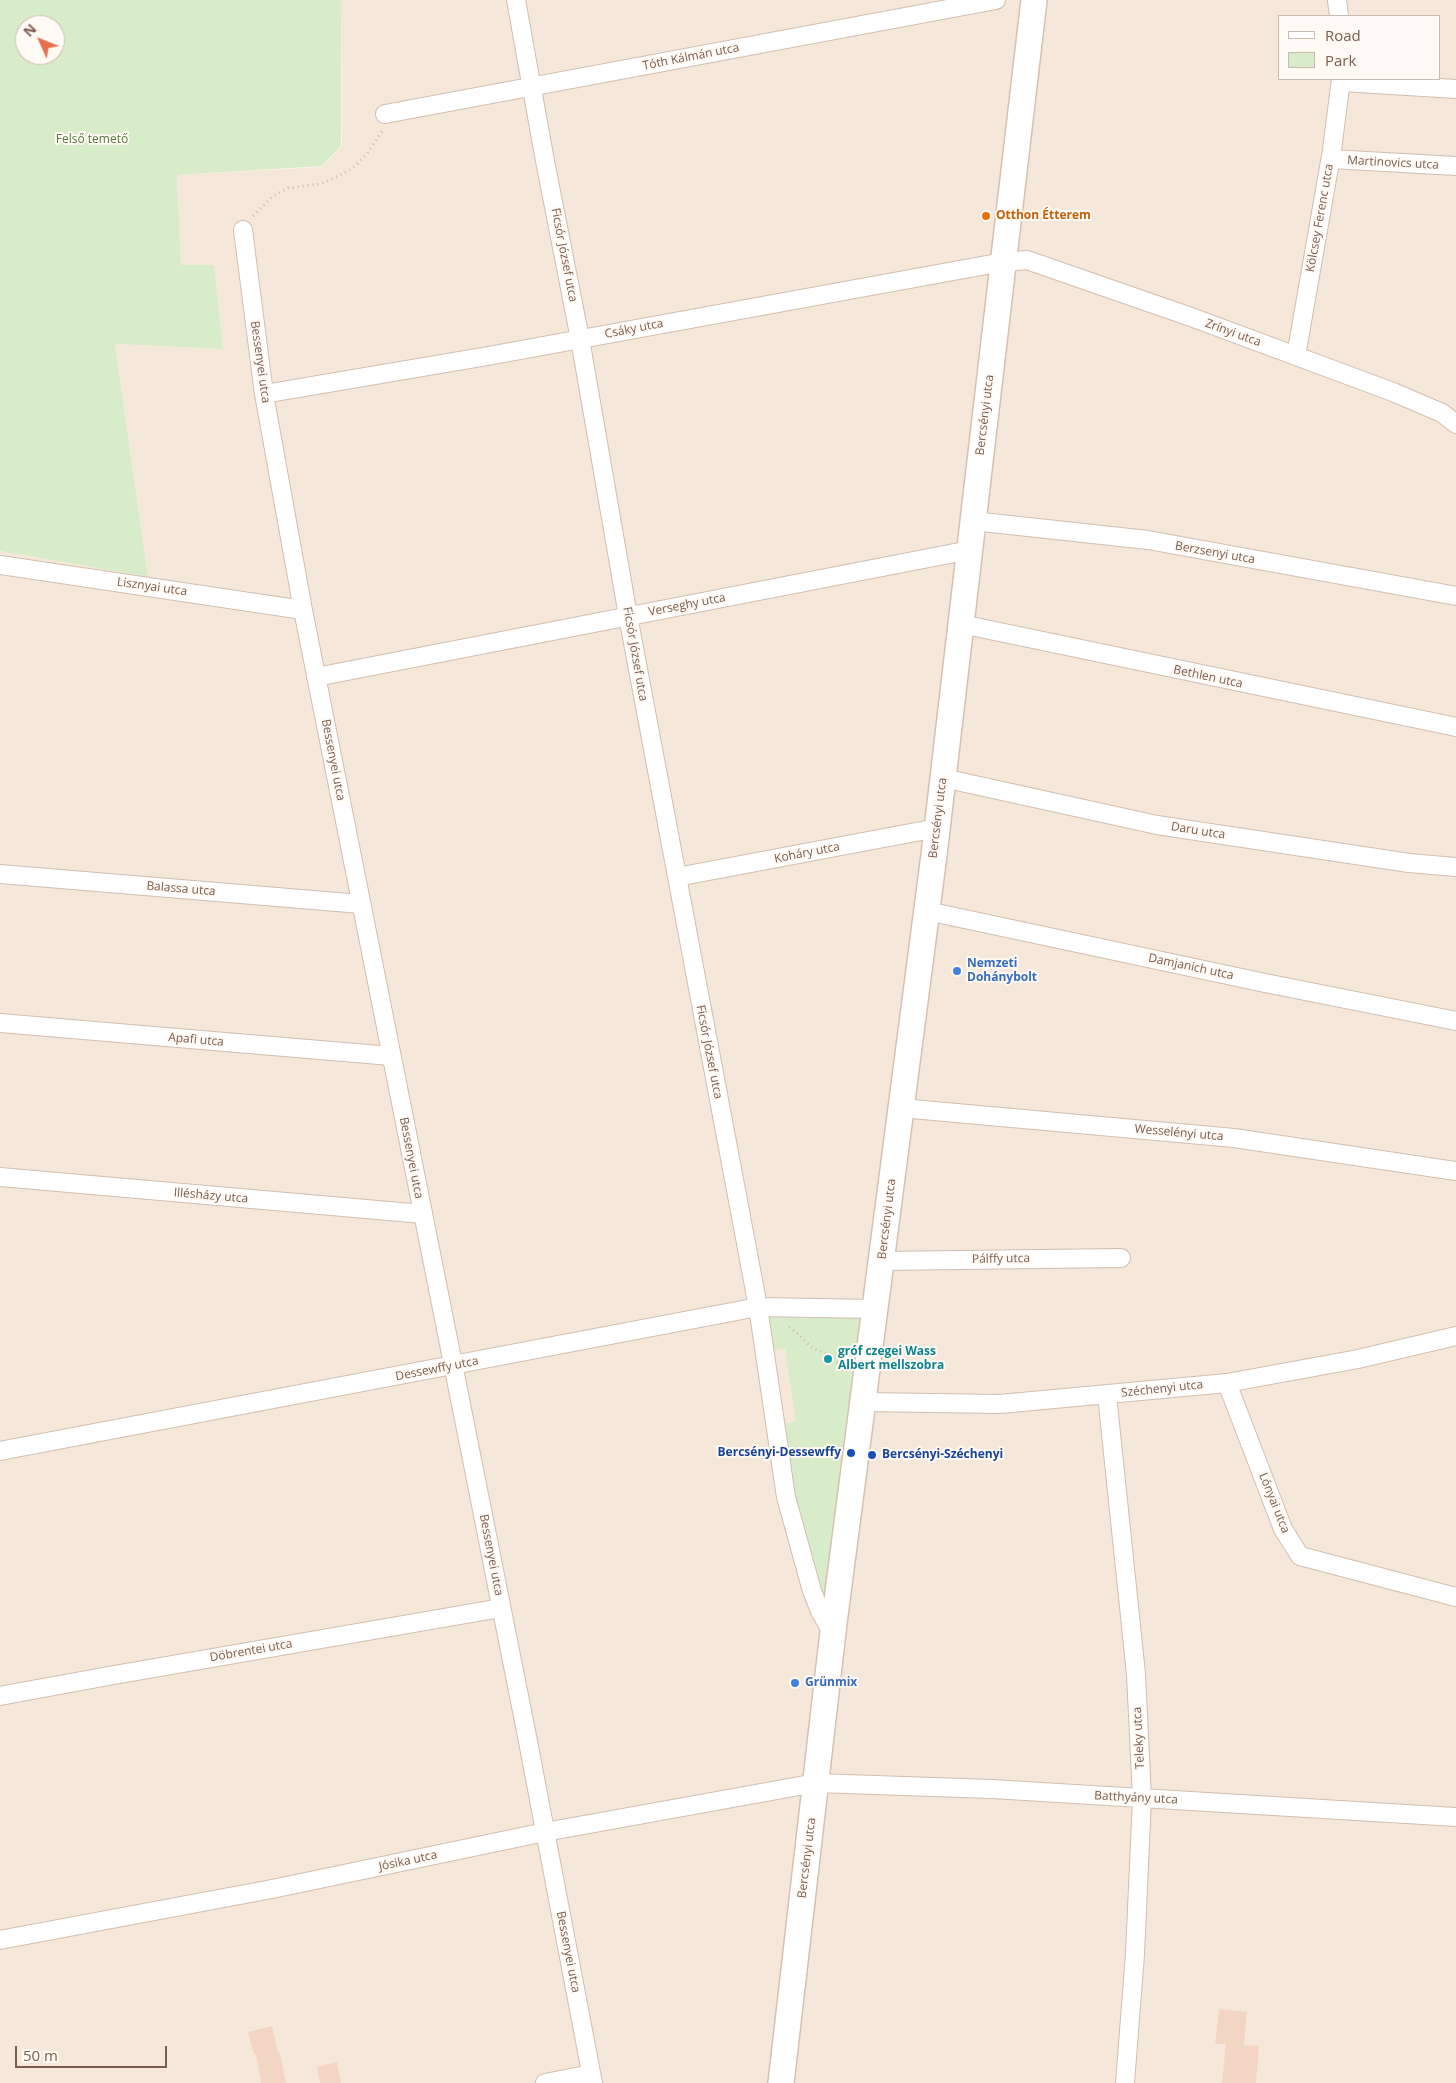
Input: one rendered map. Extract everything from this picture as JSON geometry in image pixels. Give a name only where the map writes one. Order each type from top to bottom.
[{"type":"street","name":"Ficsór József utca","points":[[516,0],[580,339],[628,616],[758,1307]]},
{"type":"street","name":"Tóth Kálmán utca","points":[[385,114],[996,0]]},
{"type":"street","name":"Bercsényi utca","points":[[781,2083],[833,1634],[927,911],[1034,0]]},
{"type":"street","points":[[1337,0],[1339,15]]},
{"type":"street","points":[[1342,80],[1456,88]]},
{"type":"street","name":"Kölcsey Ferenc utca","points":[[1296,356],[1331,159],[1342,80]]},
{"type":"street","name":"Martinovics utca","points":[[1331,159],[1456,166]]},
{"type":"street","name":"Bessenyei utca","points":[[242,230],[264,394],[303,610],[592,2078]]},
{"type":"street","name":"Zrínyi utca","points":[[1003,262],[1027,260],[1296,356],[1401,395],[1442,413],[1456,424]]},
{"type":"street","name":"Csáky utca","points":[[264,394],[1003,262]]},
{"type":"street","name":"Berzsenyi utca","points":[[973,521],[1148,540],[1456,596]]},
{"type":"street","name":"Verseghy utca","points":[[316,676],[970,550]]},
{"type":"street","name":"Lisznyai utca","points":[[0,565],[303,610]]},
{"type":"street","name":"Bethlen utca","points":[[961,624],[1241,684],[1456,727]]},
{"type":"street","name":"Daru utca","points":[[943,778],[1157,825],[1409,863],[1456,867]]},
{"type":"street","name":"Koháry utca","points":[[677,877],[937,828]]},
{"type":"street","name":"Balassa utca","points":[[0,874],[361,904]]},
{"type":"street","name":"Damjanich utca","points":[[927,911],[1274,985],[1456,1021]]},
{"type":"street","name":"Apafi utca","points":[[0,1023],[391,1056]]},
{"type":"street","name":"Wesselényi utca","points":[[901,1108],[1234,1138],[1456,1171]]},
{"type":"street","name":"Illésházy utca","points":[[0,1177],[423,1214]]},
{"type":"street","name":"Pálffy utca","points":[[881,1261],[1121,1258]]},
{"type":"street","points":[[758,1307],[786,1497],[812,1591],[820,1611],[833,1634]]},
{"type":"street","name":"Dessewffy utca","points":[[0,1451],[758,1307],[875,1309]]},
{"type":"street","name":"Széchenyi utca","points":[[863,1402],[1000,1404],[1227,1383],[1358,1360],[1456,1336]]},
{"type":"street","name":"Lónyai utca","points":[[1227,1383],[1283,1529],[1300,1556],[1456,1596]]},
{"type":"street","name":"Teleky utca","points":[[1107,1395],[1136,1674],[1142,1798],[1136,1954],[1125,2083]]},
{"type":"street","name":"Döbrentei utca","points":[[0,1696],[501,1608]]},
{"type":"street","name":"Batthyány utca","points":[[816,1783],[992,1789],[1456,1817]]},
{"type":"street","name":"Jósika utca","points":[[0,1940],[272,1890],[545,1832],[816,1783]]},
{"type":"street","points":[[545,2083],[592,2078]]},
{"type":"path","points":[[242,230],[256,212],[272,197],[288,188],[320,184],[353,168],[368,154],[382,130],[385,114]]},
{"type":"path","points":[[761,1324],[791,1328],[812,1348],[830,1354],[840,1365],[867,1370]]},
{"type":"shaded area","points":[[341,0],[1456,0],[1456,2083],[0,2083],[0,551],[148,577],[115,344],[223,349],[214,265],[181,265],[177,175],[322,167],[342,146]]},
{"type":"green space","name":"Felső temető","points":[[0,0],[341,0],[341,146],[322,166],[177,175],[181,265],[214,265],[223,349],[115,344],[148,577],[0,551]]},
{"type":"green space","points":[[759,1307],[875,1309],[833,1633],[820,1611],[776,1425],[796,1422],[785,1348],[765,1351]]},
{"type":"building","points":[[1219,2009],[1247,2012],[1244,2045],[1259,2046],[1256,2083],[1222,2083],[1226,2044],[1215,2044]]},
{"type":"building","points":[[272,2026],[286,2083],[261,2083],[256,2054],[254,2055],[248,2032]]},
{"type":"building","points":[[337,2062],[341,2083],[320,2083],[317,2067]]},
{"type":"place","name":"Otthon Étterem","points":[[986,216]]},
{"type":"place","name":"Nemzeti Dohánybolt","points":[[957,971]]},
{"type":"place","name":"gróf czegei Wass Albert mellszobra","points":[[828,1359]]},
{"type":"place","name":"Bercsényi-Dessewffy","points":[[851,1453]]},
{"type":"place","name":"Bercsényi-Széchenyi","points":[[872,1455]]},
{"type":"place","name":"Grünmix","points":[[795,1683]]}]
